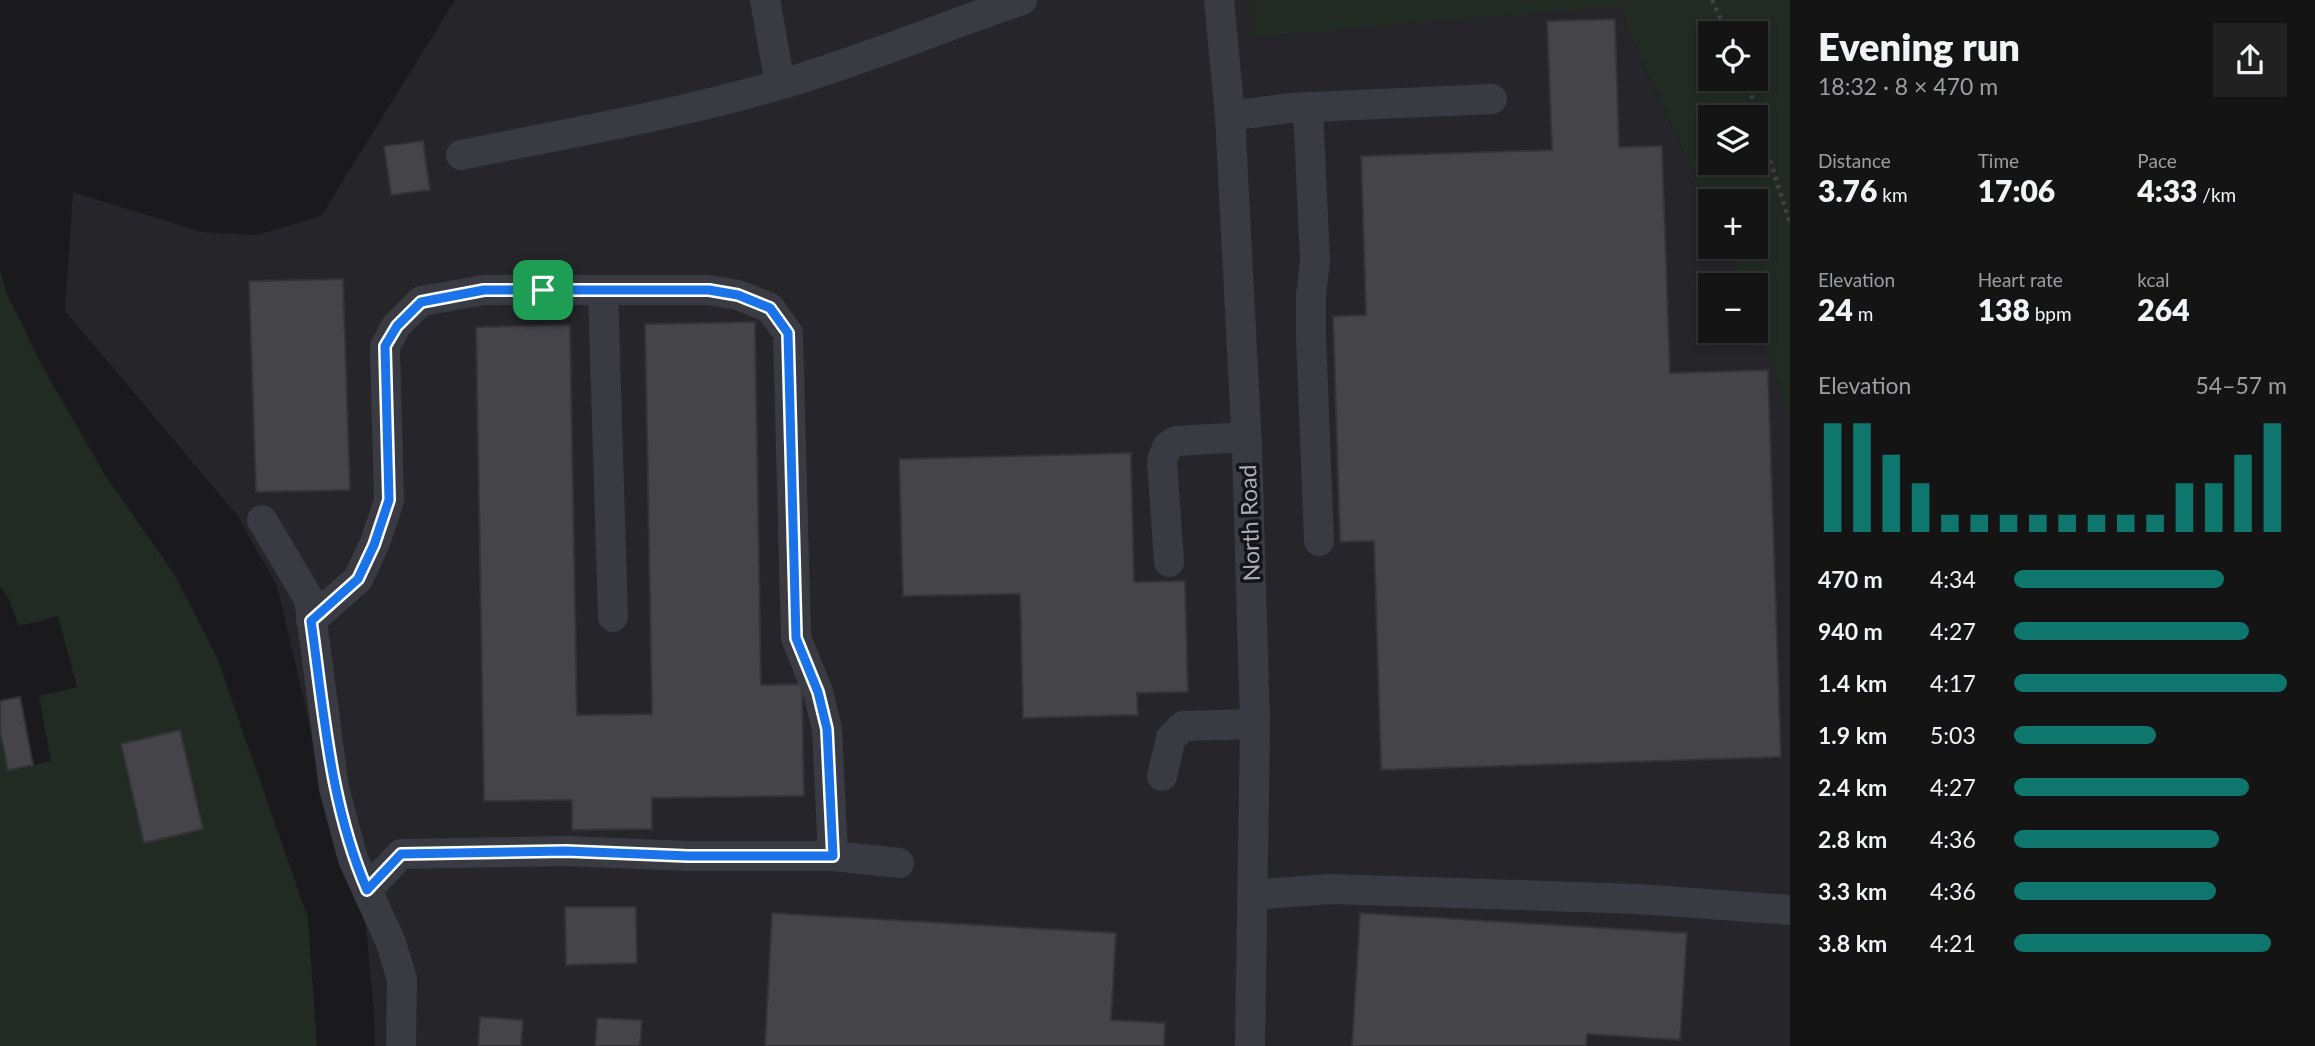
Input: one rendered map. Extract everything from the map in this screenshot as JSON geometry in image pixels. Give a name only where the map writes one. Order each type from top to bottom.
[{"type":"street","points":[[765,0],[780,85]]},
{"type":"street","name":"North Road","points":[[1219,0],[1230,116],[1246,437],[1255,724],[1250,1046]]},
{"type":"street","points":[[461,155],[672,111],[780,85],[875,54],[1013,2]]},
{"type":"street","points":[[1230,116],[1308,108],[1492,99]]},
{"type":"street","points":[[1308,108],[1315,261],[1311,296],[1311,336],[1319,541]]},
{"type":"street","points":[[311,621],[358,579],[374,545],[389,500],[385,346],[397,326],[421,302],[484,290],[709,290],[738,295],[770,308],[788,333],[796,638],[818,692],[827,729],[833,856]]},
{"type":"street","points":[[603,290],[613,617]]},
{"type":"street","points":[[1169,562],[1162,461],[1167,447],[1176,440],[1246,437]]},
{"type":"street","points":[[262,520],[309,599],[334,788],[353,859],[391,943],[402,979],[401,1046]]},
{"type":"street","points":[[1162,776],[1171,738],[1183,726],[1255,724]]},
{"type":"street","points":[[367,890],[401,854],[566,851],[688,856],[833,856],[899,863]]},
{"type":"street","points":[[1252,895],[1330,889],[1638,899],[1790,910]]},
{"type":"path","points":[[1712,0],[1722,21]]},
{"type":"path","points":[[1750,91],[1790,223]]},
{"type":"shaded area","points":[[455,0],[1623,0],[1628,31],[1701,189],[1698,189],[1698,259],[1733,259],[1739,273],[1698,273],[1698,343],[1765,343],[1790,420],[1790,1046],[375,1046],[365,916],[326,812],[306,709],[277,586],[237,515],[65,311],[73,192],[202,232],[257,235],[321,216]]},
{"type":"shaded area","points":[[1250,0],[1790,0],[1790,420],[1765,343],[1768,343],[1768,273],[1739,273],[1733,259],[1768,259],[1768,189],[1701,189],[1628,31],[1623,6],[1252,37]]},
{"type":"shaded area","points":[[0,270],[6,292],[42,366],[105,475],[174,574],[216,655],[308,918],[317,1046],[0,1046],[0,732],[8,770],[51,761],[39,696],[77,687],[58,616],[19,626],[9,599],[0,586]]},
{"type":"building","points":[[1615,19],[1619,147],[1662,146],[1670,373],[1768,370],[1781,757],[1381,770],[1374,541],[1340,542],[1333,316],[1366,315],[1361,156],[1552,150],[1547,21]]},
{"type":"building","points":[[423,141],[430,190],[391,195],[384,146]]},
{"type":"building","points":[[343,279],[350,490],[256,492],[249,281]]},
{"type":"building","points":[[755,322],[761,685],[802,684],[804,796],[652,798],[652,829],[572,830],[572,800],[484,801],[476,327],[570,325],[577,715],[652,714],[645,324]]},
{"type":"building","points":[[1131,453],[1134,582],[1185,581],[1188,692],[1137,693],[1138,715],[1023,718],[1020,594],[903,596],[899,459]]},
{"type":"building","points":[[20,697],[33,765],[8,770],[0,731],[0,701]]},
{"type":"building","points":[[180,730],[203,829],[144,843],[121,744]]},
{"type":"building","points":[[565,907],[636,907],[637,963],[566,965]]},
{"type":"building","points":[[772,913],[1116,933],[1111,1020],[1165,1023],[1164,1046],[765,1046]]},
{"type":"building","points":[[1360,913],[1687,933],[1680,1040],[1587,1034],[1586,1046],[1352,1046]]},
{"type":"building","points":[[480,1017],[523,1020],[521,1046],[478,1046]]},
{"type":"building","points":[[597,1018],[642,1020],[640,1046],[595,1046]]},
{"type":"route","points":[[484,290],[543,290],[709,290],[738,295],[770,308],[788,333],[796,638],[818,692],[827,729],[833,856],[688,856],[566,851],[401,854],[367,890],[353,859],[334,788],[311,621],[358,579],[374,545],[389,500],[385,346],[397,326],[421,302],[484,290]]}]
